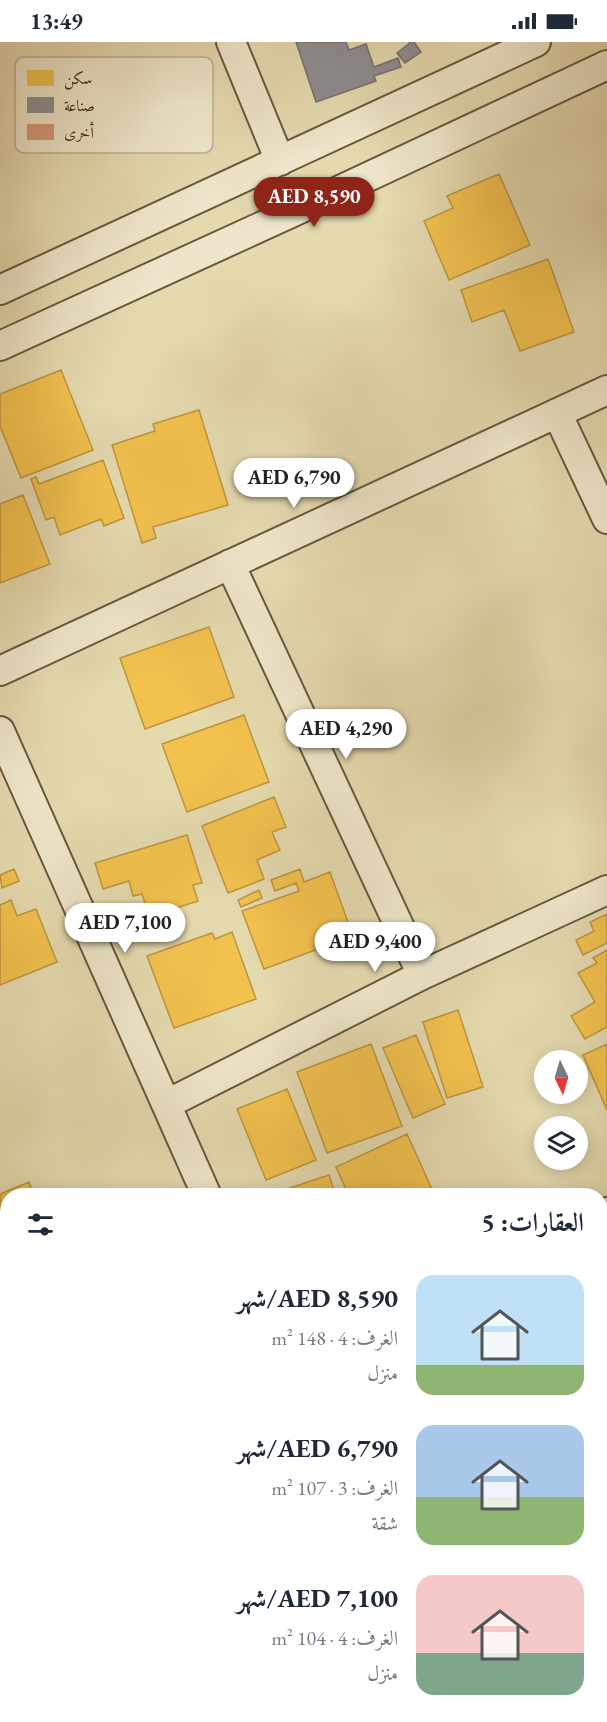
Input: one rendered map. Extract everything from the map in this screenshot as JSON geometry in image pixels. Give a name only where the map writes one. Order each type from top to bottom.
[{"type":"street","points":[[231,42],[280,161]]},
{"type":"street","points":[[0,290],[536,42]]},
{"type":"street","points":[[0,346],[607,65]]},
{"type":"street","points":[[0,671],[607,390]]},
{"type":"street","points":[[557,413],[607,519]]},
{"type":"street","points":[[230,564],[422,975]]},
{"type":"street","points":[[0,731],[204,1188]]},
{"type":"street","points":[[167,1104],[422,975],[607,890]]},
{"type":"building: سكن","points":[[499,174],[530,245],[449,280],[424,221],[453,208],[447,196]]},
{"type":"building: سكن","points":[[548,259],[574,332],[520,351],[504,310],[472,322],[461,290]]},
{"type":"building: سكن","points":[[61,370],[93,450],[21,478],[0,426],[0,394]]},
{"type":"building: سكن","points":[[199,410],[228,505],[153,527],[156,538],[142,543],[112,445],[155,431],[153,424]]},
{"type":"building: سكن","points":[[103,460],[124,518],[104,526],[101,519],[60,535],[54,517],[46,520],[31,479],[36,477],[39,484]]},
{"type":"building: سكن","points":[[23,495],[50,564],[0,583],[0,504]]},
{"type":"building: سكن","points":[[209,627],[234,697],[145,729],[120,658]]},
{"type":"building: سكن","points":[[244,715],[269,782],[187,812],[162,744]]},
{"type":"building: سكن","points":[[274,797],[286,827],[272,832],[280,850],[257,860],[264,879],[228,893],[202,826]]},
{"type":"building: سكن","points":[[187,835],[202,883],[193,885],[198,901],[167,911],[172,927],[154,932],[142,894],[133,896],[129,881],[103,889],[95,863]]},
{"type":"building: سكن","points":[[14,869],[19,881],[2,888],[0,875]]},
{"type":"building: سكن","points":[[300,869],[304,882],[330,872],[353,936],[264,969],[242,911],[299,891],[296,883],[275,891],[271,880]]},
{"type":"building: سكن","points":[[259,890],[262,898],[241,907],[238,900]]},
{"type":"building: سكن","points":[[11,900],[17,916],[36,909],[57,962],[0,985],[0,905]]},
{"type":"building: سكن","points":[[607,914],[607,943],[583,955],[576,940],[594,931],[590,922]]},
{"type":"building: سكن","points":[[232,932],[256,999],[174,1028],[147,956],[212,933],[215,939]]},
{"type":"building: سكن","points":[[607,950],[607,1027],[585,1039],[571,1016],[595,1002],[578,973],[597,963],[593,958]]},
{"type":"building: سكن","points":[[458,1010],[483,1087],[447,1098],[423,1022]]},
{"type":"building: سكن","points":[[416,1035],[445,1104],[413,1118],[383,1048]]},
{"type":"building: سكن","points":[[371,1044],[402,1126],[327,1153],[297,1072]]},
{"type":"building: سكن","points":[[607,1044],[607,1110],[588,1066],[588,1053]]},
{"type":"building: سكن","points":[[287,1089],[316,1160],[266,1180],[237,1109]]},
{"type":"building: سكن","points":[[407,1134],[431,1188],[345,1188],[336,1167]]},
{"type":"building: سكن","points":[[329,1175],[333,1188],[290,1188]]},
{"type":"building: سكن","points":[[29,1182],[31,1188],[14,1188]]},
{"type":"building: صناعة","points":[[296,42],[346,42],[349,50],[366,44],[374,67],[398,58],[401,67],[374,76],[376,81],[316,102]]},
{"type":"building: صناعة","points":[[414,42],[421,52],[405,63],[397,53]]}]
